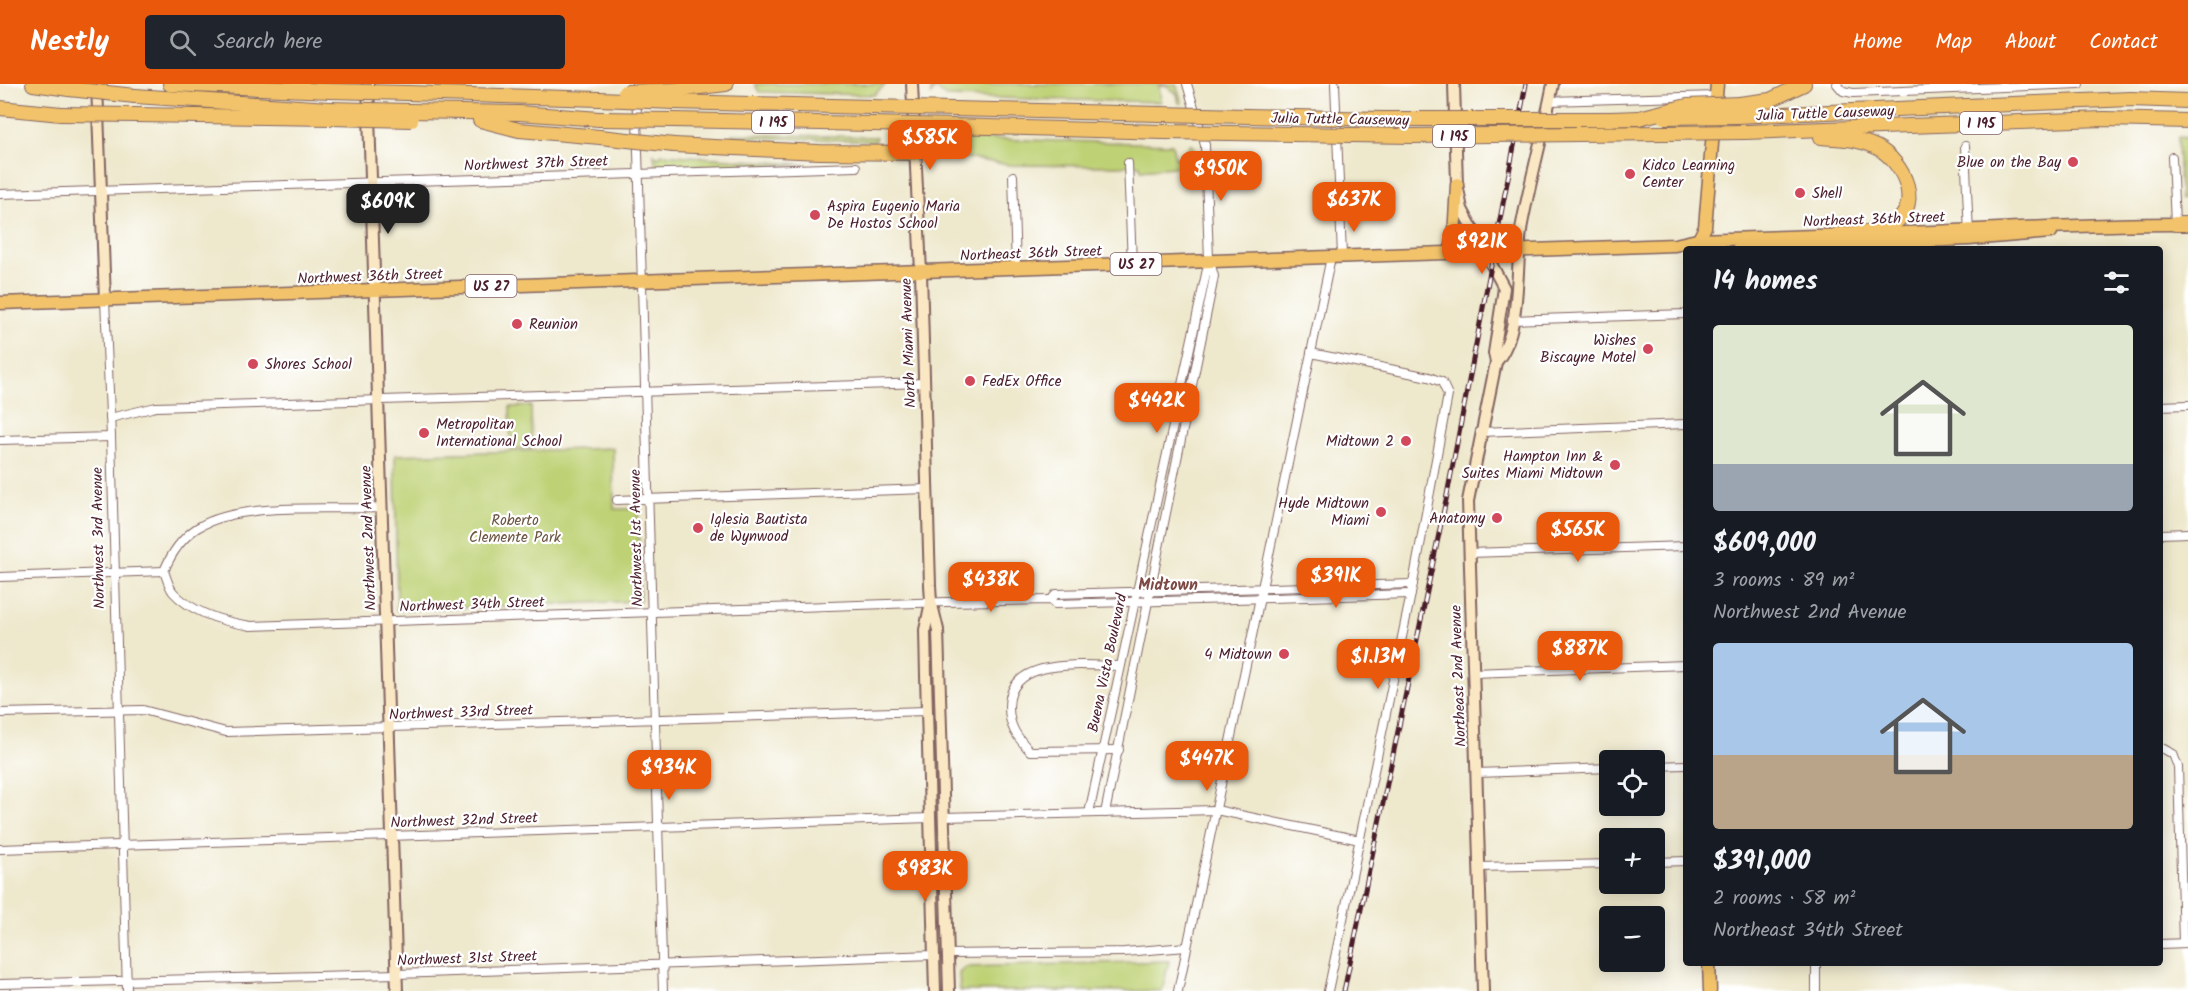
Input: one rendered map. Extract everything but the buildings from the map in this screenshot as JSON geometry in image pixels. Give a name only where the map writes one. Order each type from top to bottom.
[{"type":"highway","points":[[33,84],[329,114]]},
{"type":"highway","name":"Julia Tuttle Causeway","points":[[170,84],[565,97],[674,96],[871,107],[1382,119],[1639,118],[1738,110],[2130,99],[2188,101]]},
{"type":"highway","points":[[674,96],[726,84]]},
{"type":"highway","points":[[1738,110],[1770,100],[1804,84]]},
{"type":"highway","points":[[0,108],[62,114]]},
{"type":"highway","points":[[0,115],[519,113],[598,119]]},
{"type":"highway","points":[[410,115],[480,120],[598,119]]},
{"type":"highway","name":"Julia Tuttle Causeway","points":[[598,119],[1401,136],[1745,132],[2104,119],[2188,121]]},
{"type":"highway","points":[[480,120],[519,130],[674,145],[819,152],[915,153]]},
{"type":"highway","points":[[1774,131],[1868,143],[1890,157],[1902,172],[1908,186],[1908,201],[1896,222],[1878,230],[1837,235]]},
{"type":"main road","name":"Northwest 3rd Avenue","points":[[97,84],[105,300]]},
{"type":"main road","name":"Northwest 2nd Avenue","points":[[368,84],[397,991]]},
{"type":"main road","name":"North Miami Avenue","points":[[912,84],[921,272],[931,602],[938,630],[949,991]]},
{"type":"main road","name":"Northeast 2nd Avenue","points":[[1454,84],[1457,184],[1467,222],[1502,279],[1504,288],[1494,353],[1496,362],[1469,491],[1483,991]]},
{"type":"main road","name":"Northeast 2nd Avenue","points":[[1496,362],[1503,354],[1518,293],[1522,226],[1553,84]]},
{"type":"main road","points":[[1711,244],[1705,226],[1717,90]]},
{"type":"main road","points":[[1450,253],[1454,237],[1457,184]]},
{"type":"main road","name":"Northeast 36th Street","points":[[1691,246],[1837,235],[1969,235],[2037,226],[2068,228],[2181,224]]},
{"type":"main road","points":[[1691,246],[1705,226]]},
{"type":"main road","name":"Northeast 36th Street","points":[[1884,246],[1932,245],[1969,235]]},
{"type":"main road","name":"Northeast 36th Street","points":[[921,272],[1209,260],[1683,246]]},
{"type":"main road","name":"Northwest 36th Street","points":[[0,303],[921,272]]},
{"type":"main road","name":"North Miami Avenue","points":[[931,602],[925,630],[935,991]]},
{"type":"main road","points":[[926,676],[933,700],[936,802],[943,817]]},
{"type":"main road","points":[[930,840],[938,867],[940,939],[948,954]]},
{"type":"main road","points":[[934,954],[941,970],[942,991]]},
{"type":"main road","points":[[1709,966],[1710,991]]},
{"type":"street","name":"Northwest 1st Avenue","points":[[636,84],[649,499],[653,719],[663,991]]},
{"type":"street","points":[[1187,84],[1205,145],[1209,260]]},
{"type":"street","points":[[1178,991],[1311,353],[1336,257],[1335,84]]},
{"type":"street","points":[[1838,86],[1852,93],[2079,84]]},
{"type":"street","points":[[1550,101],[1717,90]]},
{"type":"street","points":[[1965,146],[1969,235]]},
{"type":"street","points":[[2172,157],[2181,224]]},
{"type":"street","points":[[1128,163],[1132,264]]},
{"type":"street","name":"Northwest 37th Street","points":[[0,194],[856,167]]},
{"type":"street","points":[[1013,176],[1016,268]]},
{"type":"street","name":"Buena Vista Boulevard","points":[[1105,813],[1212,287],[1214,276],[1209,260]]},
{"type":"street","name":"Buena Vista Boulevard","points":[[1089,813],[1209,260]]},
{"type":"street","name":"Northwest 3rd Avenue","points":[[105,300],[111,418],[127,991]]},
{"type":"street","points":[[1512,320],[1683,314]]},
{"type":"street","points":[[1311,353],[1429,377],[1442,382],[1448,395],[1411,594],[1328,991]]},
{"type":"street","points":[[111,418],[156,407],[925,383]]},
{"type":"street","points":[[2163,406],[2188,405]]},
{"type":"street","points":[[1480,432],[1683,424]]},
{"type":"street","points":[[0,440],[111,437]]},
{"type":"street","points":[[617,500],[927,489]]},
{"type":"street","points":[[0,577],[164,571],[172,552],[196,529],[220,517],[252,511],[382,508]]},
{"type":"street","points":[[2163,534],[2188,533]]},
{"type":"street","points":[[1469,553],[1683,546]]},
{"type":"street","name":"Northwest 34th Street","points":[[164,571],[173,592],[203,613],[228,622],[251,626],[931,602],[1051,600]]},
{"type":"street","points":[[1411,594],[1055,604],[1051,600],[1056,594],[1413,584]]},
{"type":"street","points":[[1473,673],[1683,665]]},
{"type":"street","points":[[1119,750],[1030,751],[1016,736],[1009,720],[1009,696],[1017,684],[1033,670],[1047,667],[1120,666]]},
{"type":"street","name":"Northwest 33rd Street","points":[[0,713],[143,710],[226,732],[389,729],[926,711]]},
{"type":"street","points":[[2163,749],[2173,754],[2178,767],[2186,943],[2163,944]]},
{"type":"street","points":[[1665,766],[1683,765]]},
{"type":"street","points":[[1477,773],[1599,768]]},
{"type":"street","points":[[943,817],[1216,810],[1360,840]]},
{"type":"street","name":"Northwest 32nd Street","points":[[0,849],[930,818]]},
{"type":"street","points":[[1665,862],[1683,861]]},
{"type":"street","points":[[1479,867],[1599,864]]},
{"type":"street","points":[[948,954],[1124,952],[1187,947]]},
{"type":"street","name":"Northwest 31st Street","points":[[0,984],[397,974],[934,954]]},
{"type":"street","points":[[1815,966],[1816,991]]},
{"type":"green space","points":[[755,84],[886,84],[874,95],[759,92]]},
{"type":"green space","points":[[933,84],[1176,84],[1182,103],[1179,103],[1177,94],[1166,85],[1159,86],[1161,102],[946,97],[935,88],[930,96]]},
{"type":"green space","points":[[732,134],[876,137],[876,141],[732,137]]},
{"type":"green space","points":[[2178,137],[2188,138],[2188,200],[2180,199]]},
{"type":"green space","points":[[951,138],[1172,144],[1175,158],[1184,156],[1190,144],[1193,144],[1196,165],[1141,170],[1140,165],[1010,165],[961,157],[932,156],[932,142],[938,149]]},
{"type":"green space","points":[[654,154],[658,157],[662,154],[808,165],[670,166],[665,170],[656,170]]},
{"type":"green space","points":[[531,406],[532,448],[511,449],[510,407]]},
{"type":"green space","name":"Roberto Clemente Park","points":[[613,448],[614,509],[638,509],[640,601],[397,610],[395,455]]},
{"type":"green space","points":[[1169,961],[1162,991],[960,991],[959,973],[966,967]]},
{"type":"railway","points":[[1344,991],[1447,495],[1526,84]]},
{"type":"place","name":"Blue on the Bay","points":[[2073,162]]},
{"type":"place","name":"Kidco Learning Center","points":[[1630,174]]},
{"type":"place","name":"Shell","points":[[1800,193]]},
{"type":"place","name":"Aspira Eugenio Maria De Hostos School","points":[[815,215]]},
{"type":"place","name":"Reunion","points":[[517,324]]},
{"type":"place","name":"Wishes Biscayne Motel","points":[[1648,349]]},
{"type":"place","name":"Shores School","points":[[253,364]]},
{"type":"place","name":"FedEx Office","points":[[970,381]]},
{"type":"place","name":"Metropolitan International School","points":[[424,433]]},
{"type":"place","name":"Midtown 2","points":[[1406,441]]},
{"type":"place","name":"Hampton Inn & Suites Miami Midtown","points":[[1615,465]]},
{"type":"place","name":"Hyde Midtown Miami","points":[[1381,512]]},
{"type":"place","name":"Anatomy","points":[[1497,518]]},
{"type":"place","name":"Iglesia Bautista de Wynwood","points":[[698,528]]},
{"type":"place","name":"4 Midtown","points":[[1284,654]]},
{"type":"district","name":"Midtown","points":[[1168,584]]}]
